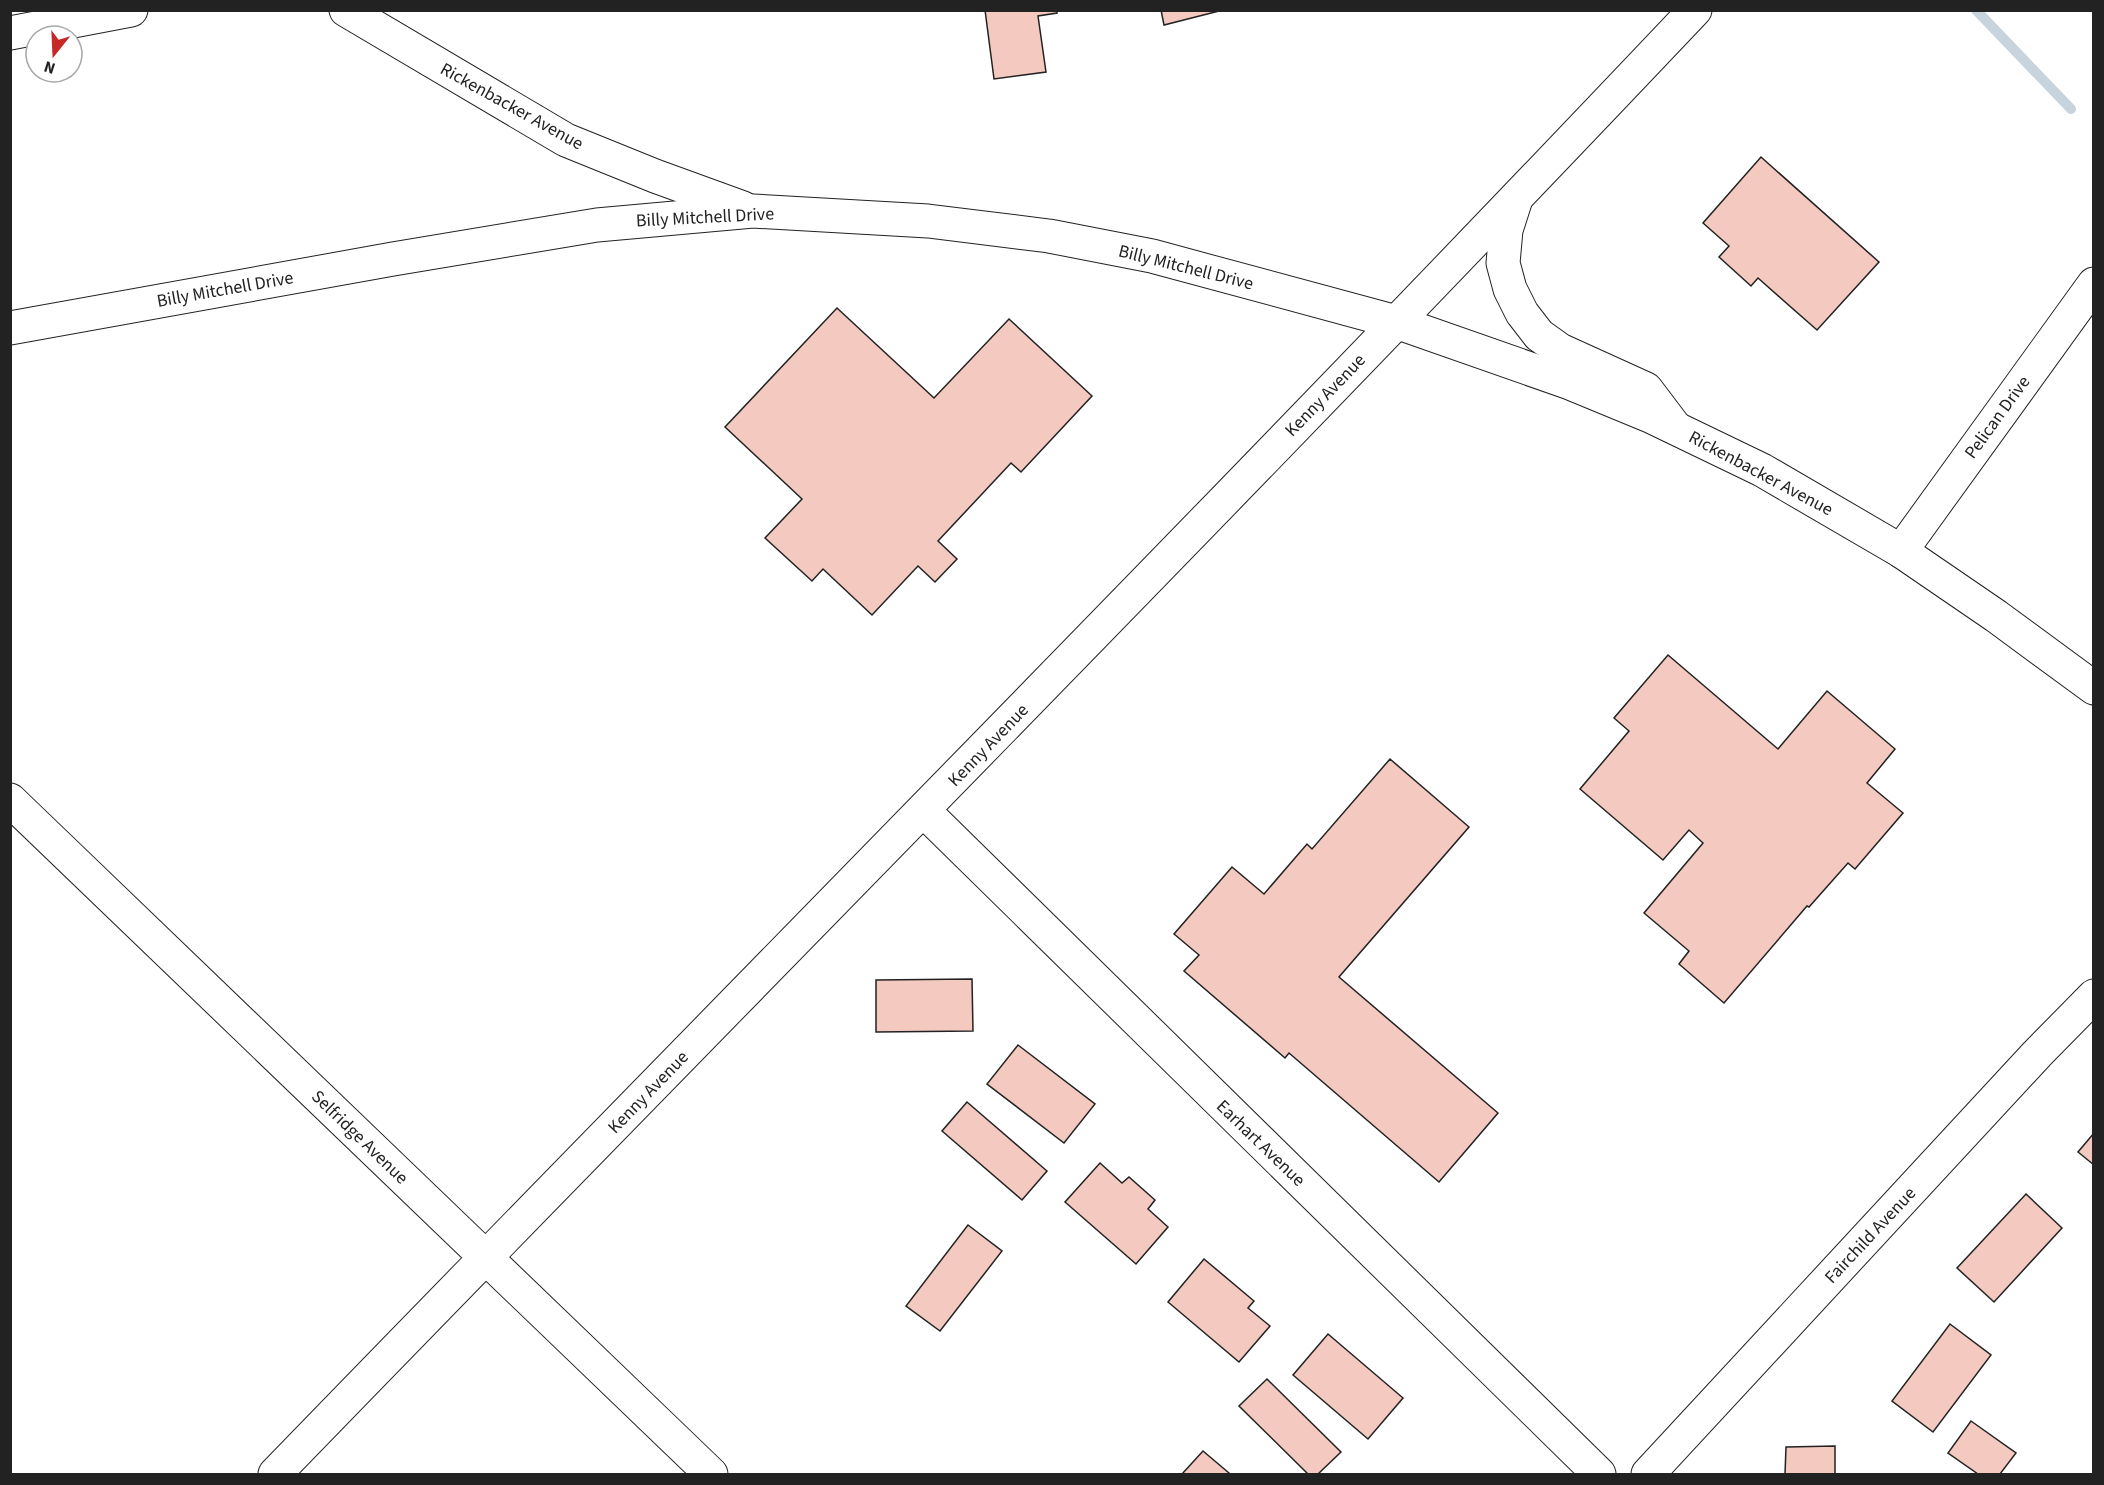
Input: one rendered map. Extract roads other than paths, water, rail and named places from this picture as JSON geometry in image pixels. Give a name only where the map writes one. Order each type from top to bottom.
[{"type":"street","points":[[10,33],[131,10]]},
{"type":"street","name":"Rickenbacker Avenue","points":[[346,10],[566,140],[655,176],[753,211]]},
{"type":"street","name":"Kenny Avenue","points":[[275,1474],[924,811],[1516,199],[1695,10]]},
{"type":"street","points":[[1516,199],[1506,230],[1503,263],[1510,289],[1522,314],[1539,335],[1560,350],[1646,389],[1677,429]]},
{"type":"street","name":"Billy Mitchell Drive","points":[[10,328],[597,225],[753,211],[928,221],[1049,236],[1152,256],[1396,322]]},
{"type":"street","name":"Pelican Drive","points":[[1901,551],[2094,284]]},
{"type":"street","name":"Rickenbacker Avenue","points":[[1396,322],[1570,383],[1677,429],[1762,470],[1901,551],[1996,616],[2094,688]]},
{"type":"street","name":"Selfridge Avenue","points":[[10,800],[711,1474]]},
{"type":"street","name":"Earhart Avenue","points":[[924,811],[1599,1474]]},
{"type":"street","name":"Fairchild Avenue","points":[[1648,1474],[2037,1054],[2094,996]]},
{"type":"waterway","points":[[1976,10],[2071,109]]}]
